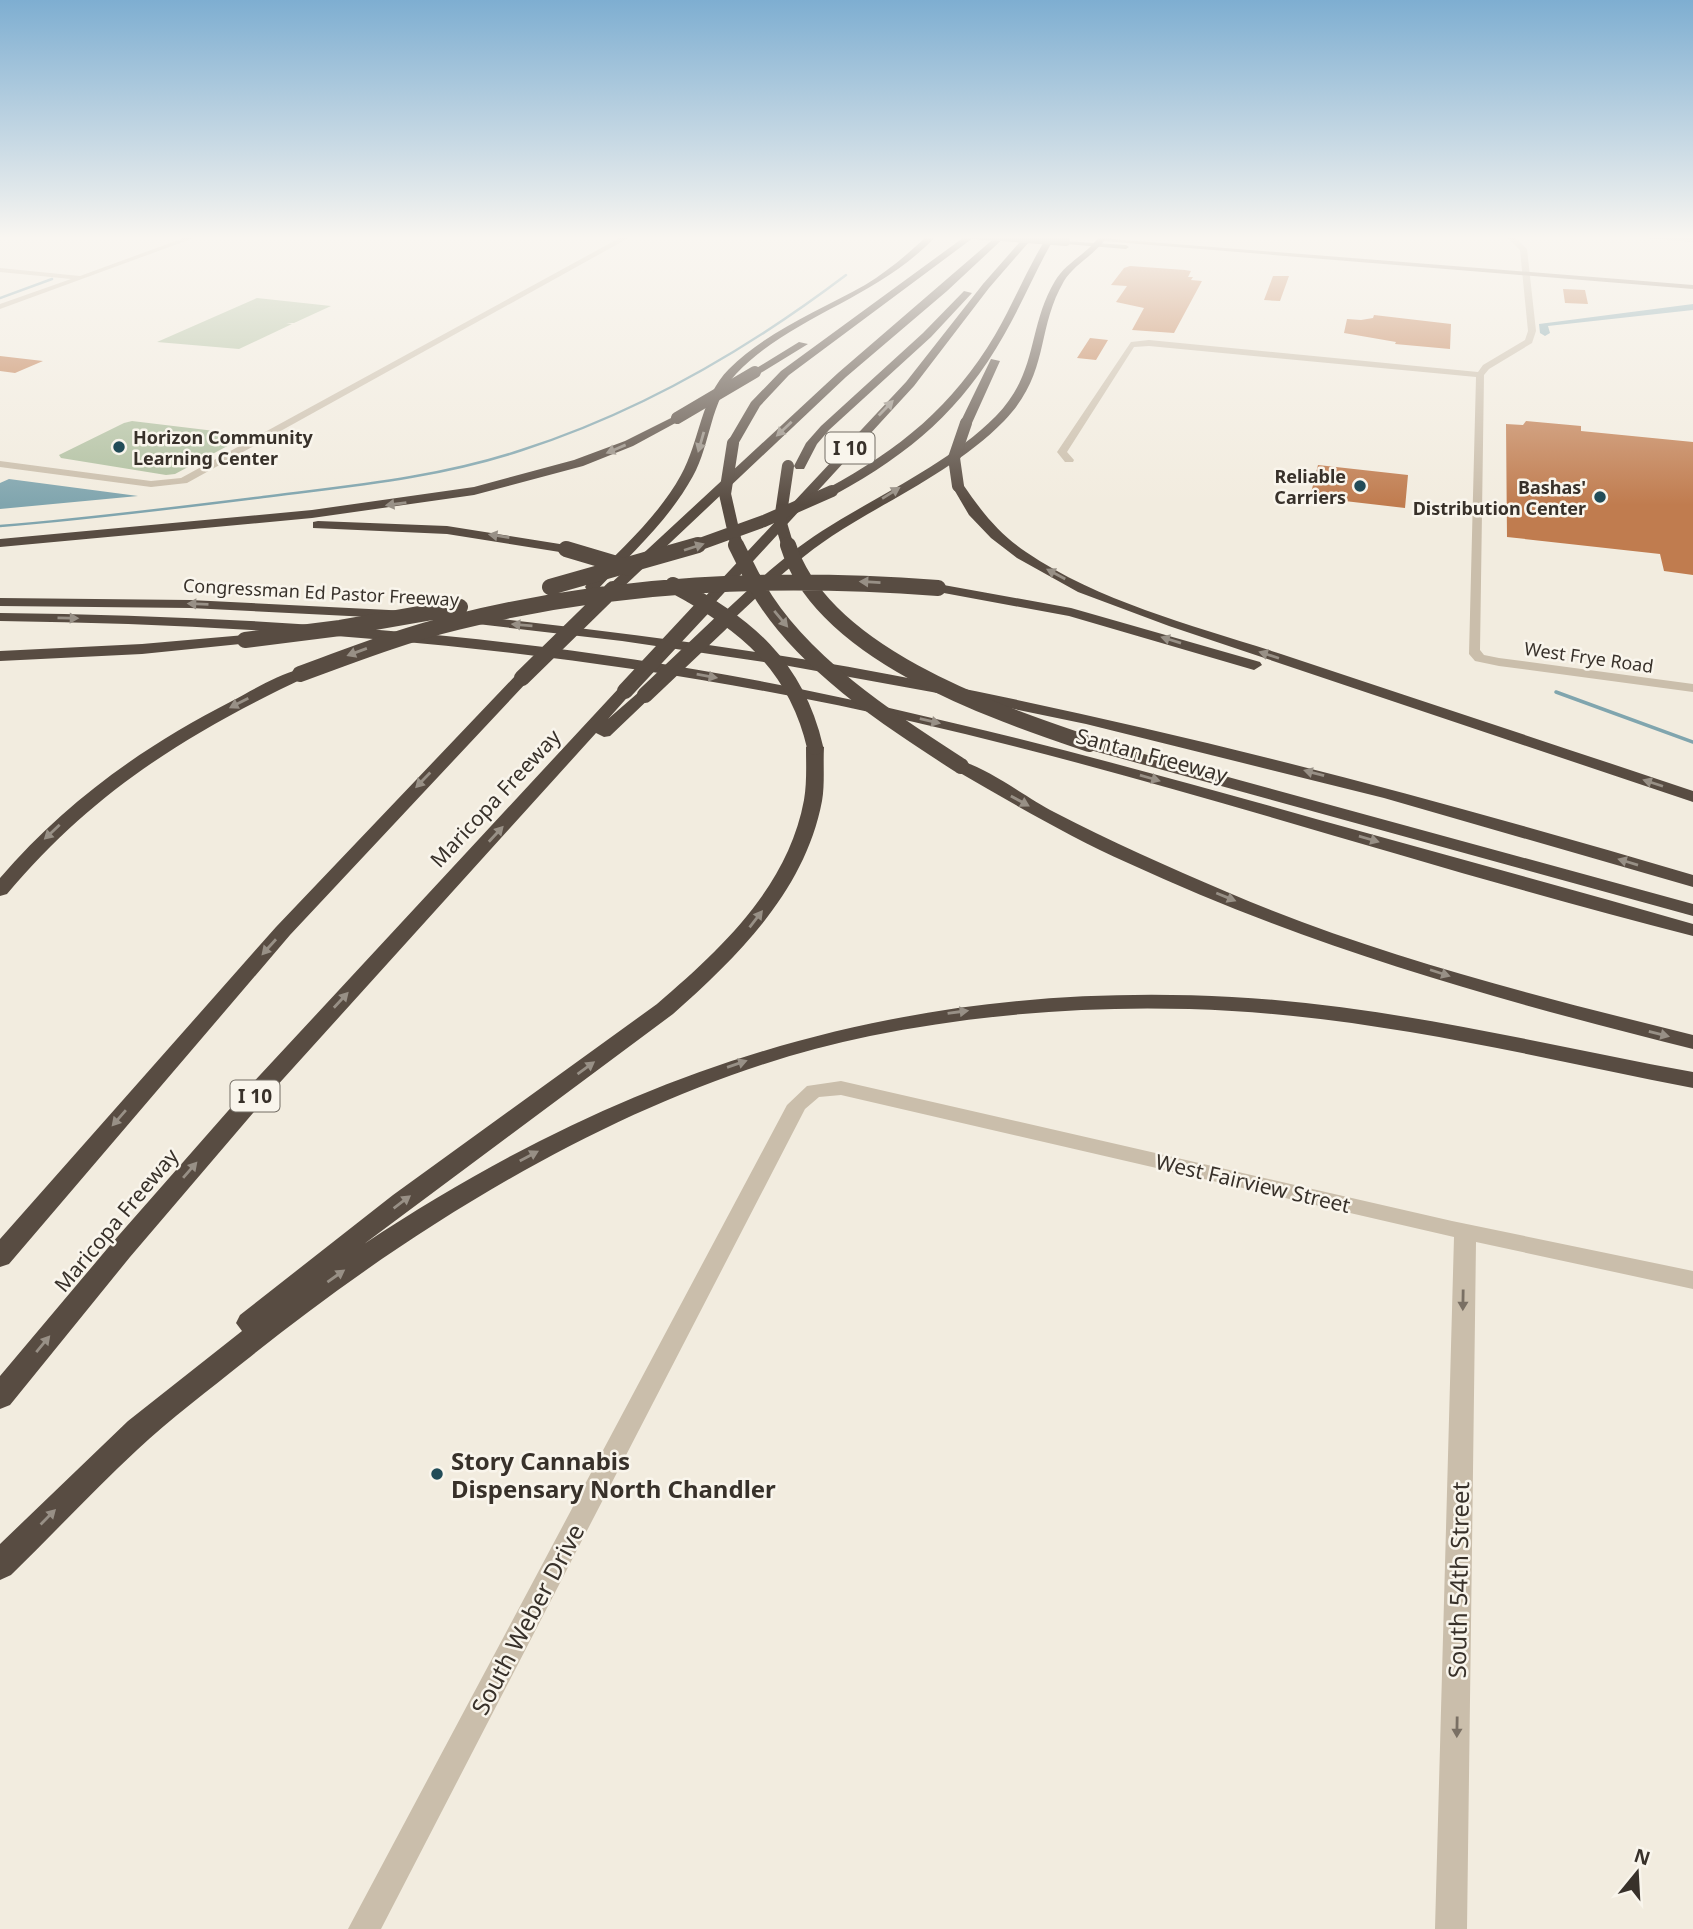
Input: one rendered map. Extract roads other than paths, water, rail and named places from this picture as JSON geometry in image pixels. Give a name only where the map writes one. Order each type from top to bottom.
[{"type":"highway","points":[[515,677],[678,491],[698,453],[714,398],[731,373],[768,345],[802,325]]},
{"type":"highway","points":[[0,545],[357,509],[444,496],[516,481],[579,463],[630,443],[836,325]]},
{"type":"highway","points":[[849,325],[779,378],[751,409],[733,443],[725,475],[727,517],[739,553],[765,598],[794,634],[847,684],[900,726],[1023,802],[1111,847],[1200,887],[1299,925],[1499,991],[1693,1042]]},
{"type":"highway","name":"I 10","points":[[0,1257],[240,979],[454,748],[515,677],[842,375],[901,325]]},
{"type":"highway","points":[[921,325],[815,426],[788,466],[781,488],[779,512],[784,540],[794,565],[834,616],[899,663],[985,706],[1093,740],[1693,910]]},
{"type":"highway","points":[[936,325],[812,443],[800,466],[792,499],[798,538],[815,575],[849,614],[895,649],[961,685],[1093,740],[1693,899]]},
{"type":"highway","name":"Maricopa Freeway","points":[[0,1397],[240,1112],[909,384],[956,325]]},
{"type":"highway","points":[[0,656],[142,649],[245,640],[419,615],[575,581],[718,539],[832,491],[901,451],[941,417],[978,368],[1004,325]]},
{"type":"highway","points":[[1012,325],[966,423],[954,458],[958,486],[976,515],[1008,545],[1042,567],[1101,596],[1194,630],[1693,797]]},
{"type":"highway","points":[[522,806],[721,623],[813,543],[948,458],[995,423],[1016,401],[1029,380],[1046,325]]},
{"type":"highway","points":[[0,545],[254,528],[345,525],[465,531],[566,549],[625,566],[664,582],[705,602],[740,626],[768,652],[790,681],[803,702],[815,747],[815,792],[810,819],[799,846],[772,896],[723,957],[678,1000],[638,1031],[444,1170],[328,1259],[195,1371],[0,1565]]},
{"type":"highway","points":[[0,890],[60,825],[133,766],[212,717],[300,674],[385,642],[524,605],[599,593],[691,583],[778,579],[844,580],[938,588],[1032,603],[1089,616],[1612,770]]},
{"type":"highway","name":"Congressman Ed Pastor Freeway","points":[[0,602],[179,603],[321,609],[464,619],[639,638]]},
{"type":"highway","name":"Congressman Ed Pastor Freeway","points":[[0,617],[187,621],[301,627],[592,657]]},
{"type":"highway","name":"Santan Freeway","points":[[639,638],[842,669],[1121,726],[1390,793],[1693,881]]},
{"type":"highway","name":"Santan Freeway","points":[[592,657],[816,696],[1003,738],[1693,930]]},
{"type":"highway","points":[[129,1439],[244,1345],[324,1285],[429,1214],[508,1168],[608,1116],[699,1077],[776,1051],[856,1031],[934,1015],[1046,1003],[1123,1000],[1225,1003],[1367,1020],[1693,1080]]},
{"type":"street","points":[[0,464],[151,484],[173,484],[191,478],[468,325]]},
{"type":"street","points":[[1069,460],[1062,452],[1128,347],[1139,344],[1480,375],[1486,367],[1529,341],[1532,325]]},
{"type":"street","name":"West Frye Road","points":[[1480,375],[1474,651],[1480,658],[1693,688]]},
{"type":"street","name":"West Fairview Street","points":[[814,1091],[841,1088],[1465,1232],[1693,1280]]},
{"type":"street","name":"South Weber Drive","points":[[364,1929],[797,1105],[814,1091]]},
{"type":"street","name":"South 54th Street","points":[[1451,1929],[1465,1232]]},
{"type":"water","points":[[9,479],[138,496],[0,509],[0,483]]},
{"type":"waterway","points":[[0,526],[361,485],[490,460],[566,435],[650,398],[776,325]]},
{"type":"waterway","points":[[1543,325],[1545,333]]},
{"type":"waterway","points":[[1556,692],[1693,742]]},
{"type":"place","name":"Horizon Community Learning Center","points":[[119,447]]},
{"type":"place","name":"Reliable Carriers","points":[[1360,486]]},
{"type":"place","name":"Bashas' Distribution Center","points":[[1600,497]]},
{"type":"place","name":"Story Cannabis Dispensary North Chandler","points":[[437,1474]]}]
